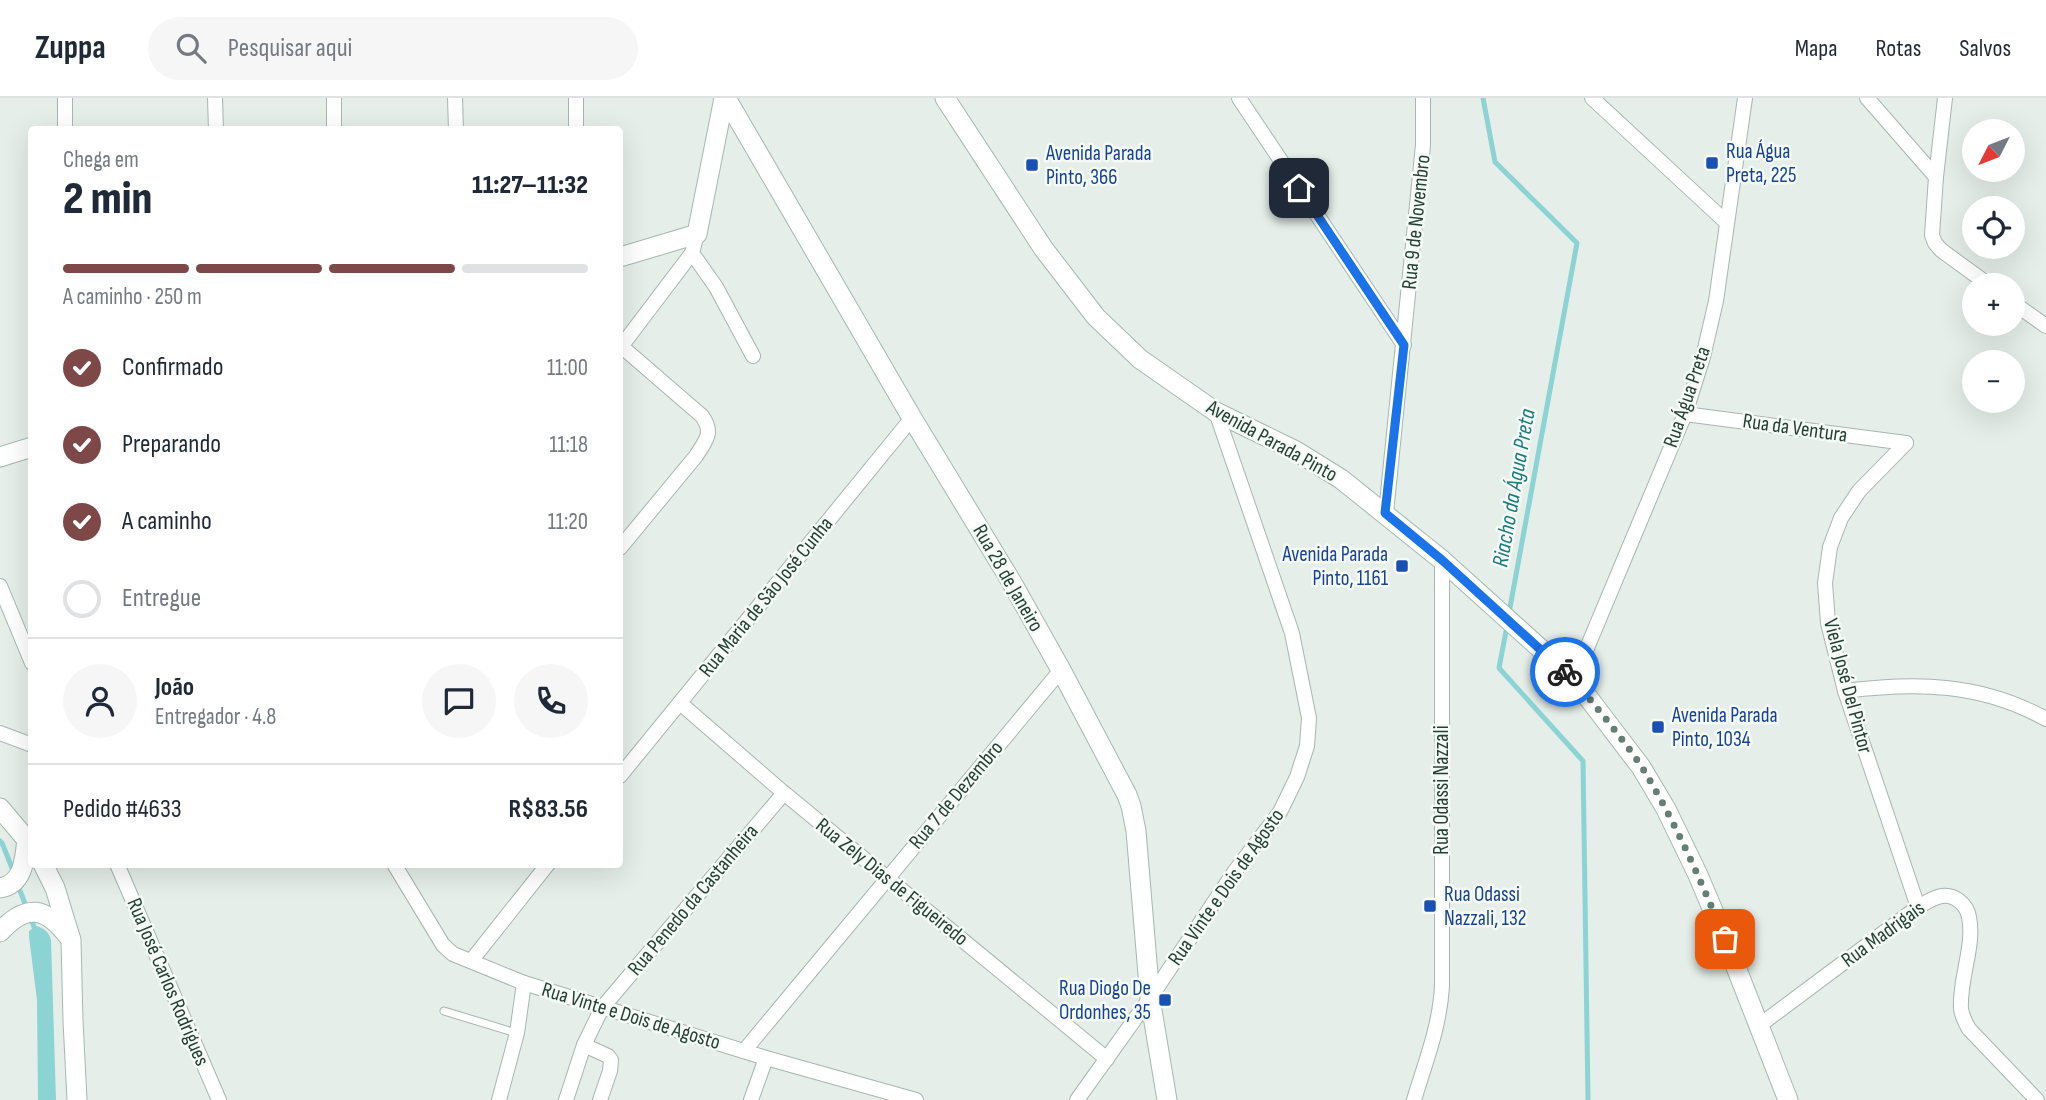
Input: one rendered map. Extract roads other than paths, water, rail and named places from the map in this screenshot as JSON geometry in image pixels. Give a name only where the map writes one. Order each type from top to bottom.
[{"type":"main road","points":[[623,256],[695,243],[725,98]]},
{"type":"main road","name":"Rua 28 de Janeiro","points":[[725,98],[912,418],[1011,581],[1123,786],[1131,806],[1136,831],[1150,998],[1167,1100]]},
{"type":"main road","name":"Avenida Parada Pinto","points":[[945,98],[1043,248],[1096,317],[1140,359],[1216,412],[1296,451],[1340,479],[1442,560],[1574,679],[1641,767],[1666,809],[1698,875],[1788,1100]]},
{"type":"main road","points":[[0,457],[28,448]]},
{"type":"main road","points":[[0,808],[28,841]]},
{"type":"main road","points":[[0,888],[14,882],[21,874],[28,847]]},
{"type":"main road","points":[[45,868],[55,888],[71,940],[79,1095]]},
{"type":"main road","points":[[0,932],[19,915],[39,912],[50,916],[71,940]]},
{"type":"street","points":[[65,98],[65,126]]},
{"type":"street","points":[[215,98],[216,126]]},
{"type":"street","points":[[334,98],[334,126]]},
{"type":"street","points":[[455,98],[456,126]]},
{"type":"street","points":[[576,98],[576,126]]},
{"type":"street","points":[[1239,98],[1404,345]]},
{"type":"street","name":"Rua 9 de Novembro","points":[[1385,513],[1423,145],[1423,98]]},
{"type":"street","points":[[1592,98],[1726,222]]},
{"type":"street","name":"Rua Água Preta","points":[[1574,679],[1685,414],[1706,346],[1716,301],[1745,98]]},
{"type":"street","points":[[1867,98],[1936,177]]},
{"type":"street","points":[[1945,98],[1932,235],[1935,243],[1972,273]]},
{"type":"street","points":[[623,343],[695,243],[754,356]]},
{"type":"street","points":[[2025,312],[2046,327]]},
{"type":"street","points":[[623,350],[702,416],[709,430],[707,440],[696,456],[623,544]]},
{"type":"street","name":"Rua Vinte e Dois de Agosto","points":[[1077,1100],[1150,998],[1235,871],[1280,813],[1297,777],[1307,746],[1309,718],[1292,634],[1216,412]]},
{"type":"street","name":"Rua da Ventura","points":[[1685,414],[1906,443]]},
{"type":"street","name":"Rua Maria de São José Cunha","points":[[623,772],[912,418]]},
{"type":"street","name":"Viela José Del Pintor","points":[[1906,443],[1859,491],[1841,518],[1829,547],[1825,583],[1829,623],[1845,691],[1918,907]]},
{"type":"street","name":"Rua Odassi Nazzali","points":[[1413,1100],[1433,1039],[1442,986],[1442,560]]},
{"type":"street","points":[[0,586],[28,653]]},
{"type":"street","name":"Rua 7 de Dezembro","points":[[744,1051],[1061,670]]},
{"type":"street","points":[[1845,691],[1892,685],[1927,685],[1992,696],[2046,719]]},
{"type":"street","name":"Rua Zely Dias de Figueiredo","points":[[680,703],[784,793],[1107,1059]]},
{"type":"street","points":[[0,733],[28,744]]},
{"type":"street","name":"Rua Penedo da Castanheira","points":[[566,1100],[584,1045],[602,1008],[784,793]]},
{"type":"street","name":"Rua José Carlos Rodrigues","points":[[119,868],[219,1100]]},
{"type":"street","name":"Rua Vinte e Dois de Agosto","points":[[396,868],[443,945],[453,954],[524,983],[602,1008],[916,1100]]},
{"type":"street","points":[[471,961],[545,868]]},
{"type":"street","name":"Rua Madrigais","points":[[1760,1026],[1918,907],[1943,895],[1951,896],[1965,907],[1969,916],[1970,936],[1961,1009],[1964,1019],[1969,1028],[2037,1100]]},
{"type":"street","points":[[499,1100],[517,1033],[524,983]]},
{"type":"street","points":[[584,1045],[611,1060],[600,1100]]},
{"type":"street","points":[[751,1100],[766,1058]]},
{"type":"lane","points":[[444,1011],[517,1033]]},
{"type":"water","points":[[36,926],[46,931],[51,940],[56,1100],[38,1100],[37,1000],[29,937],[29,931]]},
{"type":"waterway","name":"Riacho da Água Preta","points":[[1483,98],[1495,162],[1577,243],[1509,613]]},
{"type":"waterway","name":"Riacho da Água Preta","points":[[1507,626],[1499,668],[1583,761],[1588,1100]]},
{"type":"waterway","points":[[0,841],[14,873]]},
{"type":"waterway","points":[[17,883],[36,932]]},
{"type":"place","name":"Rua Água Preta, 225","points":[[1712,163]]},
{"type":"place","name":"Avenida Parada Pinto, 366","points":[[1032,165]]},
{"type":"place","name":"Avenida Parada Pinto, 1161","points":[[1402,566]]},
{"type":"place","name":"Avenida Parada Pinto, 1034","points":[[1658,727]]},
{"type":"place","name":"Rua Odassi Nazzali, 132","points":[[1430,906]]},
{"type":"place","name":"Rua Diogo De Ordonhes, 35","points":[[1165,1000]]}]
